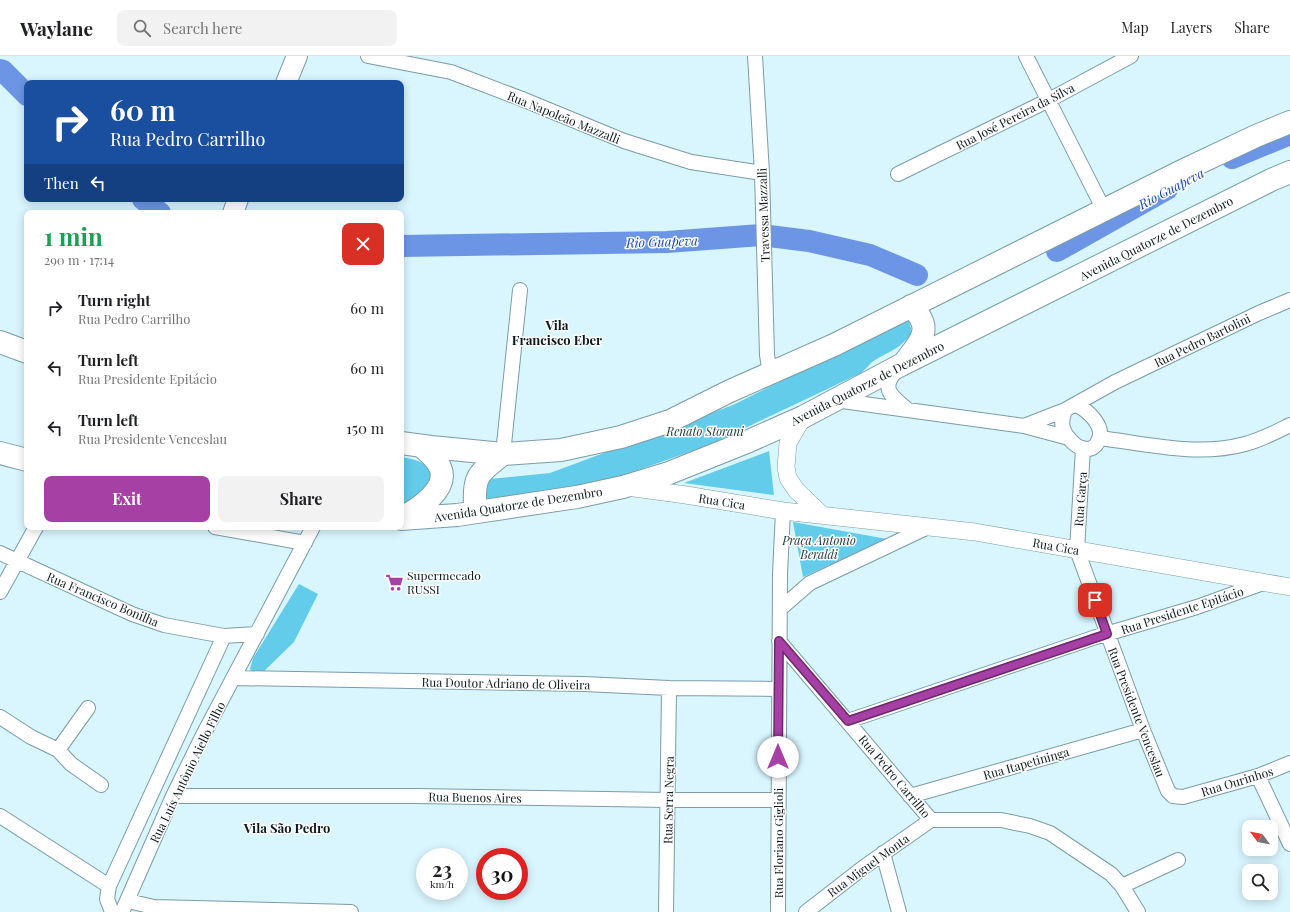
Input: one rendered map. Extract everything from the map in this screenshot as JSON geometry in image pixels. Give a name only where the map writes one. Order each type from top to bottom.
[{"type":"main road","points":[[287,80],[297,56]]},
{"type":"main road","points":[[417,445],[503,454],[561,450],[621,437],[670,421],[730,391],[770,374],[911,306],[1256,136],[1290,122]]},
{"type":"main road","name":"Avenida Quatorze de Dezembro","points":[[407,518],[475,512],[577,497],[623,487],[669,473],[803,417],[902,365],[1271,180],[1290,172]]},
{"type":"main road","points":[[902,365],[920,343],[924,330],[922,318],[911,306]]},
{"type":"main road","points":[[0,342],[24,351]]},
{"type":"main road","points":[[407,518],[430,498],[438,488],[441,480],[441,469],[437,461],[417,445]]},
{"type":"main road","points":[[0,453],[24,459]]},
{"type":"main road","points":[[475,512],[476,482],[480,474],[503,454]]},
{"type":"street","name":"Rua Napoleão Mazzalli","points":[[368,56],[451,72],[522,99],[624,142],[691,162],[762,173]]},
{"type":"street","name":"Travessa Mazzalli","points":[[755,56],[762,173],[767,355],[770,374]]},
{"type":"street","points":[[1026,56],[1104,210]]},
{"type":"street","name":"Rua José Pereira da Silva","points":[[898,174],[1049,100],[1131,56]]},
{"type":"street","points":[[503,454],[520,290]]},
{"type":"street","name":"Rua Pedro Bartolini","points":[[1024,426],[1071,407],[1115,382],[1259,313],[1290,300]]},
{"type":"street","points":[[902,365],[890,377],[888,389],[892,396],[908,410]]},
{"type":"street","name":"Rua Pedro Bartolini","points":[[1091,415],[1100,400],[1115,382]]},
{"type":"street","points":[[833,400],[1024,426],[1068,438],[1083,448],[1092,448],[1100,438],[1098,428],[1091,415],[1083,408],[1071,407],[1062,418],[1063,428],[1068,438]]},
{"type":"street","points":[[803,417],[788,443],[786,467],[788,478],[796,490],[822,515]]},
{"type":"street","points":[[1100,438],[1172,448],[1202,450],[1223,449],[1246,444],[1290,425]]},
{"type":"street","name":"Rua Garça","points":[[1077,550],[1083,448]]},
{"type":"street","name":"Rua Cica","points":[[623,487],[686,495],[783,511],[926,528],[975,532],[1290,586]]},
{"type":"street","name":"Rua Floriano Giglioli","points":[[778,912],[778,690],[780,574],[783,511]]},
{"type":"street","points":[[780,609],[810,583],[926,528]]},
{"type":"street","points":[[0,592],[34,530]]},
{"type":"street","points":[[233,530],[305,543]]},
{"type":"street","name":"Rua Luís Antônio Aiello Filho","points":[[125,907],[173,796],[203,735],[312,530]]},
{"type":"street","name":"Rua Presidente Venceslau","points":[[1077,550],[1143,730],[1168,791],[1173,796],[1183,797]]},
{"type":"street","name":"Rua Francisco Bonilha","points":[[0,553],[132,614],[164,626],[224,636],[257,634]]},
{"type":"street","points":[[780,574],[792,582],[810,583]]},
{"type":"street","name":"Rua Presidente Epitácio","points":[[848,721],[1107,634],[1198,607],[1266,582]]},
{"type":"street","points":[[112,912],[106,899],[109,886],[224,636]]},
{"type":"street","name":"Rua Pedro Carrilho","points":[[779,641],[931,820],[1001,820],[1030,826],[1050,834],[1092,860],[1111,874],[1122,886],[1138,912]]},
{"type":"street","name":"Rua Doutor Adriano de Oliveira","points":[[234,678],[584,684],[669,688],[778,690]]},
{"type":"street","name":"Rua Serra Negra","points":[[666,912],[669,688]]},
{"type":"street","points":[[58,750],[88,708]]},
{"type":"street","points":[[0,717],[31,737],[58,750],[80,772],[101,785]]},
{"type":"street","name":"Rua Itapetininga","points":[[910,796],[1143,730]]},
{"type":"street","name":"Rua Ourinhos","points":[[1183,797],[1258,776],[1290,763]]},
{"type":"street","points":[[1258,776],[1290,844]]},
{"type":"street","name":"Rua Buenos Aires","points":[[173,796],[416,796],[668,800],[778,800]]},
{"type":"street","points":[[0,816],[109,886]]},
{"type":"street","name":"Rua Miguel Monta","points":[[806,912],[883,853],[931,820]]},
{"type":"street","points":[[883,853],[899,912]]},
{"type":"street","points":[[1122,886],[1178,860]]},
{"type":"street","points":[[125,907],[351,912]]},
{"type":"green space","name":"Renato Storani","points":[[909,321],[912,332],[904,342],[895,349],[873,361],[861,373],[709,445],[599,484],[495,503],[485,497],[482,486],[490,479],[550,473],[733,405],[894,323]]},
{"type":"green space","points":[[769,451],[774,495],[684,483]]},
{"type":"green space","points":[[404,458],[418,461],[426,465],[433,472],[429,488],[415,500],[404,505]]},
{"type":"green space","name":"Praça Antonio Beraldi","points":[[793,522],[887,539],[803,577]]},
{"type":"green space","points":[[299,584],[318,594],[294,642],[259,676],[253,674],[250,669],[253,658]]},
{"type":"waterway","name":"Rio Guapeva","points":[[0,70],[3,71],[24,92]]},
{"type":"waterway","name":"Rio Guapeva","points":[[1232,158],[1290,134]]},
{"type":"waterway","name":"Rio Guapeva","points":[[1057,251],[1167,189]]},
{"type":"waterway","name":"Rio Guapeva","points":[[147,202],[156,210]]},
{"type":"waterway","name":"Rio Guapeva","points":[[404,246],[667,242],[761,235],[809,241],[870,255],[917,275]]},
{"type":"place","name":"Supermecado RUSSI","points":[[394,582]]},
{"type":"district","name":"Vila Francisco Eber","points":[[557,332]]},
{"type":"district","name":"Vila São Pedro","points":[[287,827]]},
{"type":"route","points":[[778,757],[779,641],[848,721],[859,716],[1107,634],[1095,600]]}]
